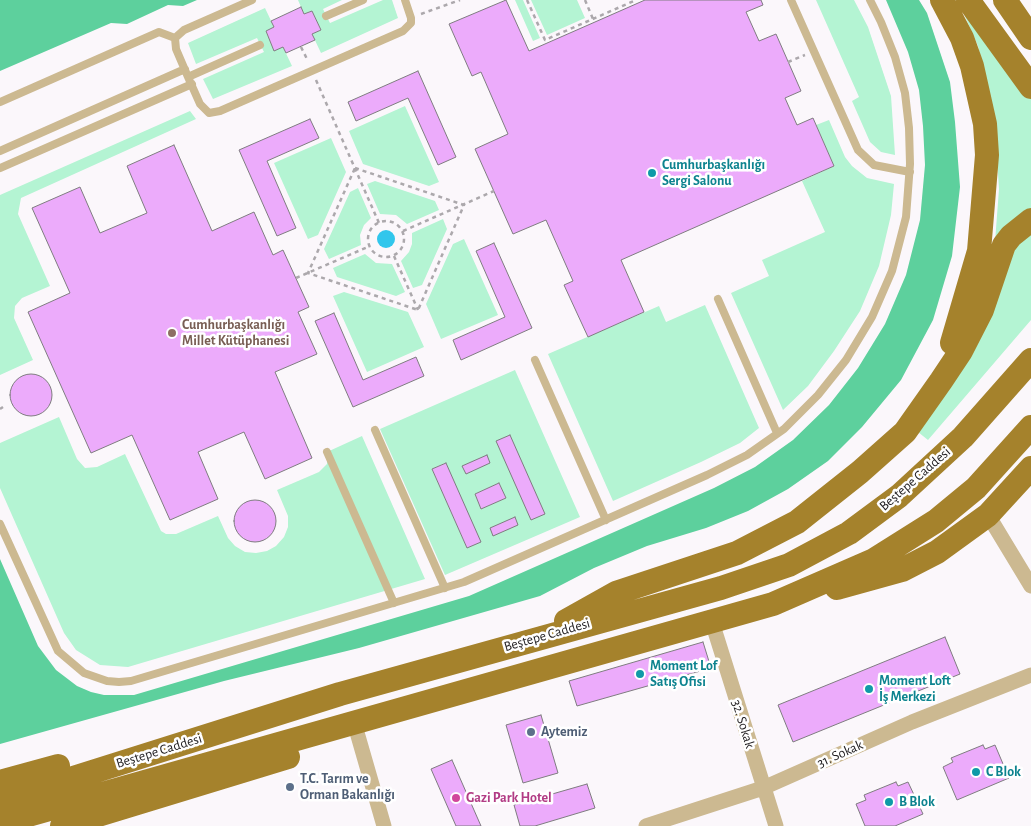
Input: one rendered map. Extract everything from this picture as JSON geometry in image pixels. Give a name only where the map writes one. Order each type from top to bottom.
[{"type":"main road","points":[[941,381],[979,250],[987,155],[985,124],[972,66],[962,38],[942,0]]},
{"type":"main road","points":[[968,0],[1031,87]]},
{"type":"main road","points":[[1004,0],[1031,38]]},
{"type":"main road","points":[[531,640],[616,593],[737,553],[797,522],[830,497],[905,432],[961,351],[982,310],[1004,245],[1011,236],[1031,220]]},
{"type":"main road","name":"Beştepe Caddesi","points":[[1,815],[340,694],[721,588],[788,565],[849,533],[900,496],[963,437],[1031,360]]},
{"type":"main road","name":"Beştepe Caddesi","points":[[772,604],[874,560],[936,521],[976,488],[1031,427]]},
{"type":"main road","name":"Beştepe Caddesi","points":[[1,815],[354,722],[772,604],[867,581],[902,570],[937,552],[988,514],[1031,468]]},
{"type":"main road","points":[[0,782],[203,724],[340,694]]},
{"type":"main road","points":[[62,826],[325,746],[354,722]]},
{"type":"main road","points":[[0,772],[41,771]]},
{"type":"street","points":[[988,514],[1031,586]]},
{"type":"street","name":"32. Sokak","points":[[712,622],[776,826]]},
{"type":"street","name":"31. Sokak","points":[[646,826],[763,788],[912,722],[1031,675]]},
{"type":"street","points":[[354,722],[384,826]]},
{"type":"lane","points":[[252,0],[184,30],[176,38],[176,49],[204,109],[214,112],[403,31],[411,23],[412,18],[405,0]]},
{"type":"lane","points":[[326,16],[363,0]]},
{"type":"lane","points":[[791,0],[862,156],[882,168],[910,172]]},
{"type":"lane","points":[[0,524],[58,651],[84,674],[106,681],[131,681],[464,582],[707,475],[747,455],[777,434],[818,395],[846,360],[872,317],[894,262],[906,217],[910,172],[909,128],[905,93],[888,39],[870,0]]},
{"type":"lane","points":[[0,102],[158,32],[176,38]]},
{"type":"lane","points":[[0,168],[188,77],[260,45]]},
{"type":"lane","points":[[0,150],[188,77]]},
{"type":"lane","points":[[718,299],[777,434]]},
{"type":"lane","points":[[535,360],[606,520]]},
{"type":"lane","points":[[375,430],[445,588]]},
{"type":"lane","points":[[327,452],[394,603]]},
{"type":"path","points":[[412,18],[460,0]]},
{"type":"path","points":[[527,0],[545,40],[636,0]]},
{"type":"path","points":[[585,0],[593,19]]},
{"type":"path","points":[[301,46],[379,223]]},
{"type":"path","points":[[788,62],[814,51]]},
{"type":"path","points":[[355,168],[464,205]]},
{"type":"path","points":[[308,273],[355,168]]},
{"type":"path","points":[[403,232],[494,191]]},
{"type":"path","points":[[418,310],[464,205]]},
{"type":"path","points":[[393,222],[403,232],[403,245],[394,256],[380,256],[370,246],[371,230],[379,223],[393,222]]},
{"type":"path","points":[[296,278],[370,246]]},
{"type":"path","points":[[394,256],[418,310]]},
{"type":"path","points":[[308,273],[418,310]]},
{"type":"green space","points":[[0,0],[197,0],[183,6],[168,5],[127,24],[111,23],[0,71]]},
{"type":"green space","points":[[298,0],[342,0],[323,9],[330,23],[383,0],[392,0],[398,18],[321,53],[312,34],[321,30],[312,11],[304,14]]},
{"type":"green space","points":[[515,0],[523,0],[540,38],[533,41]]},
{"type":"green space","points":[[531,0],[577,0],[585,18],[547,35]]},
{"type":"green space","points":[[816,0],[854,0],[868,27],[891,96],[895,155],[881,152],[870,142],[852,101],[859,97]]},
{"type":"green space","points":[[886,0],[919,0],[927,13],[950,82],[960,187],[952,256],[933,320],[901,380],[862,427],[828,461],[788,489],[748,511],[706,528],[647,546],[594,568],[540,596],[359,648],[224,681],[0,744],[0,559],[38,646],[56,670],[77,686],[91,692],[104,695],[134,695],[469,596],[714,488],[755,467],[793,440],[829,405],[858,368],[885,324],[906,275],[920,220],[925,165],[919,90],[908,52]]},
{"type":"green space","points":[[265,8],[274,27],[266,31],[274,50],[283,47],[292,66],[213,99],[203,79],[264,52],[257,38],[196,64],[188,43]]},
{"type":"green space","points":[[964,14],[1031,91],[1031,211],[995,242],[999,189],[994,112],[978,46]]},
{"type":"green space","points":[[405,106],[439,182],[429,186],[363,164],[349,131]]},
{"type":"green space","points":[[190,111],[196,119],[21,198],[18,214],[50,286],[22,298],[15,306],[14,318],[33,360],[0,375],[0,195]]},
{"type":"green space","points":[[829,120],[845,157],[852,166],[867,178],[894,184],[891,215],[879,266],[860,311],[808,386],[783,410],[731,293],[769,276],[762,260],[825,232],[802,181],[834,166],[816,125]]},
{"type":"green space","points":[[331,138],[346,172],[318,235],[308,239],[274,163]]},
{"type":"green space","points":[[375,181],[435,201],[439,210],[407,224],[396,215],[380,214],[367,184]]},
{"type":"green space","points":[[358,188],[371,218],[364,225],[360,235],[361,245],[329,259],[324,249],[350,192]]},
{"type":"green space","points":[[443,219],[447,229],[422,285],[413,288],[401,261],[409,252],[412,244],[412,233]]},
{"type":"green space","points":[[1031,230],[1031,320],[928,440],[918,432],[1006,254]]},
{"type":"green space","points":[[464,239],[498,315],[441,339],[426,304],[453,244]]},
{"type":"green space","points":[[365,254],[376,263],[392,264],[405,292],[396,296],[337,277],[333,268]]},
{"type":"green space","points":[[344,292],[408,312],[424,347],[367,372],[333,296]]},
{"type":"green space","points":[[705,305],[759,428],[740,443],[613,501],[548,354],[659,306],[666,322]]},
{"type":"green space","points":[[515,370],[580,517],[445,575],[380,429]],"holes":[[[446,463],[467,548],[432,469]],[[499,483],[506,498],[481,509],[475,494]]]},
{"type":"green space","points":[[59,417],[77,459],[85,468],[97,467],[125,454],[161,531],[166,534],[176,534],[218,516],[228,538],[235,546],[245,552],[256,553],[267,551],[276,546],[284,537],[288,527],[288,516],[277,490],[319,472],[327,464],[327,452],[362,436],[425,579],[128,667],[100,665],[76,650],[64,633],[0,488],[0,443]]},
{"type":"water","points":[[382,230],[390,230],[395,235],[393,246],[382,248],[377,243],[377,235]]},
{"type":"building","name":"Cumhurbaşkanlığı Sergi Salonu","points":[[506,0],[529,51],[645,0],[761,0],[763,5],[746,12],[759,41],[776,34],[801,91],[785,98],[797,125],[813,118],[834,166],[621,260],[644,312],[588,337],[564,285],[573,281],[546,220],[513,234],[475,149],[508,134],[481,72],[472,76],[449,24]]},
{"type":"building","points":[[301,7],[304,14],[312,11],[321,30],[312,34],[315,40],[286,53],[283,47],[274,51],[266,31],[274,27],[271,21]]},
{"type":"building","points":[[418,71],[456,157],[438,165],[408,98],[356,121],[348,102]]},
{"type":"building","points":[[310,119],[319,138],[267,161],[296,228],[277,236],[239,150]]},
{"type":"building","name":"Cumhurbaşkanlığı Millet Kütüphanesi","points":[[174,145],[212,231],[254,212],[273,255],[283,250],[309,307],[298,312],[317,354],[275,372],[312,458],[265,479],[244,432],[198,452],[218,499],[170,520],[132,435],[91,453],[28,312],[70,293],[32,208],[80,187],[100,233],[147,213],[127,166]]},
{"type":"building","points":[[494,243],[532,328],[461,360],[453,340],[505,317],[476,251]]},
{"type":"building","points":[[334,313],[363,380],[416,357],[424,376],[353,407],[315,321]]},
{"type":"building","points":[[35,374],[43,377],[49,383],[52,395],[49,407],[43,413],[27,416],[19,413],[13,407],[10,391],[13,383],[19,377]]},
{"type":"building","points":[[510,435],[545,514],[531,520],[496,441]]},
{"type":"building","points":[[487,455],[490,463],[466,474],[462,466]]},
{"type":"building","points":[[446,463],[481,542],[467,548],[432,469]]},
{"type":"building","points":[[499,483],[506,498],[481,509],[475,494]]},
{"type":"building","points":[[259,500],[267,503],[273,509],[276,521],[273,533],[267,539],[251,542],[243,539],[237,533],[234,517],[237,509],[243,503]]},
{"type":"building","points":[[515,517],[518,525],[493,536],[490,528]]},
{"type":"building","name":"Moment Loft İş Merkezi","points":[[945,637],[960,674],[793,742],[778,705]]},
{"type":"building","name":"Moment Lof Satış Ofisi","points":[[703,642],[711,668],[577,706],[569,681]]},
{"type":"building","points":[[541,715],[558,773],[523,783],[506,725]]},
{"type":"building","name":"C Blok","points":[[983,745],[985,749],[995,745],[1009,778],[957,800],[943,767],[953,762],[951,758]]},
{"type":"building","name":"Gazi Park Hotel","points":[[452,760],[481,826],[456,826],[431,769]]},
{"type":"building","name":"B Blok","points":[[896,782],[898,786],[908,782],[923,814],[895,826],[865,826],[856,804],[866,800],[864,795]]},
{"type":"building","points":[[587,784],[595,808],[535,826],[520,826],[514,805]]},
{"type":"place","name":"Cumhurbaşkanlığı Sergi Salonu","points":[[652,173]]},
{"type":"place","name":"Cumhurbaşkanlığı Millet Kütüphanesi","points":[[172,333]]},
{"type":"place","name":"Moment Lof Satış Ofisi","points":[[640,674]]},
{"type":"place","name":"Moment Loft İş Merkezi","points":[[869,689]]},
{"type":"place","name":"Aytemiz","points":[[531,732]]},
{"type":"place","name":"C Blok","points":[[976,772]]},
{"type":"place","name":"T.C. Tarım ve Orman Bakanlığı","points":[[290,787]]},
{"type":"place","name":"Gazi Park Hotel","points":[[456,798]]},
{"type":"place","name":"B Blok","points":[[889,802]]}]
